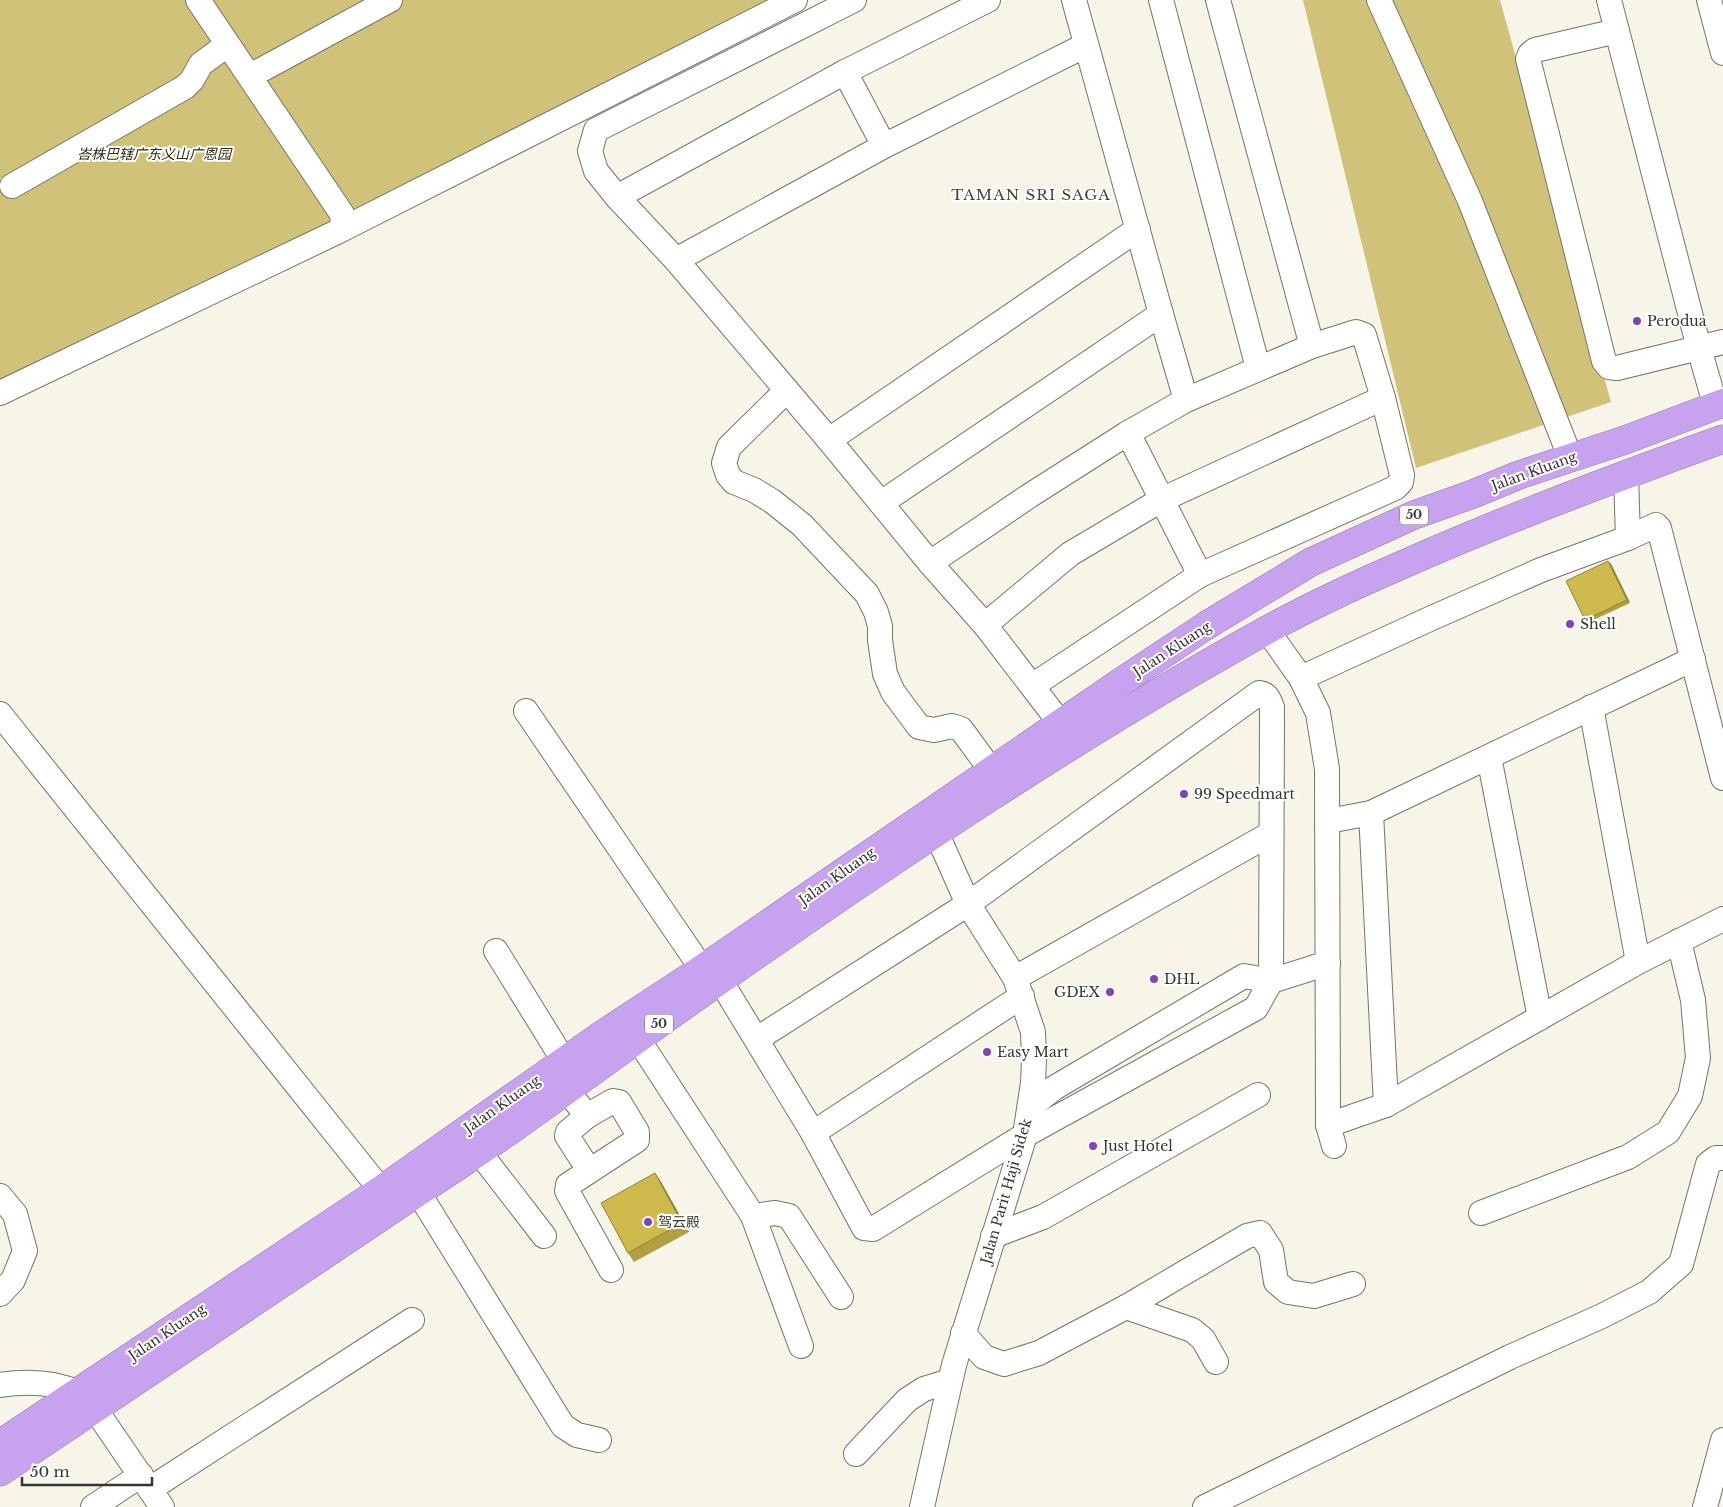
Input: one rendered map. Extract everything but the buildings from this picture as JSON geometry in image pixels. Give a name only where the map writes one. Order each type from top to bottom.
[{"type":"highway","name":"Jalan Kluang","points":[[0,1444],[85,1401],[479,1152],[638,1039],[711,974],[991,770],[1207,625],[1311,562],[1414,515],[1473,494],[1518,474],[1625,440],[1719,403]]},
{"type":"highway","name":"Jalan Kluang","points":[[0,1472],[85,1401],[564,1060],[711,974],[1130,710],[1267,630],[1330,597],[1477,532],[1626,474],[1723,439]]},
{"type":"highway","points":[[1518,474],[1504,488],[1498,504],[1502,511],[1510,514],[1524,514]]},
{"type":"highway","points":[[1311,562],[1332,559],[1340,562],[1343,576],[1341,583],[1330,597]]},
{"type":"street","points":[[198,0],[342,214],[343,223],[339,231]]},
{"type":"street","points":[[250,76],[390,0]]},
{"type":"street","points":[[0,393],[339,231],[795,0]]},
{"type":"street","points":[[854,0],[596,130],[590,151],[596,171],[617,197],[676,260],[829,440],[930,563],[985,625],[1061,724]]},
{"type":"street","points":[[617,197],[845,72],[988,0]]},
{"type":"street","points":[[1074,0],[1186,400]]},
{"type":"street","points":[[1161,0],[1258,368]]},
{"type":"street","points":[[1218,0],[1312,346]]},
{"type":"street","points":[[1379,0],[1470,201],[1570,457]]},
{"type":"street","points":[[1609,0],[1699,348],[1719,403]]},
{"type":"street","points":[[1709,0],[1723,53]]},
{"type":"street","points":[[1617,30],[1535,50],[1528,59],[1604,361],[1609,367],[1617,368],[1723,342]]},
{"type":"street","points":[[12,186],[185,87],[192,80],[201,64],[227,45]]},
{"type":"street","points":[[676,260],[884,146],[1086,45]]},
{"type":"street","points":[[845,72],[884,146]]},
{"type":"street","points":[[829,440],[1138,229]]},
{"type":"street","points":[[881,503],[1161,314]]},
{"type":"street","points":[[930,563],[1029,496],[1128,433],[1186,400],[1312,346],[1356,332],[1364,335],[1383,398],[1402,475],[1401,482],[1394,488],[1200,575],[1032,686]]},
{"type":"street","points":[[786,391],[729,447],[724,463],[728,475],[734,482],[766,497],[802,525],[867,594],[876,612],[880,626],[885,674],[893,692],[919,727],[934,730],[952,726],[961,729],[991,770]]},
{"type":"street","points":[[985,625],[1070,554],[1161,500],[1383,398]]},
{"type":"street","points":[[1128,433],[1200,575]]},
{"type":"street","points":[[1626,474],[1628,538]]},
{"type":"street","points":[[1363,502],[1372,533]]},
{"type":"street","points":[[1301,678],[1541,570],[1628,538],[1653,525],[1659,528],[1723,778]]},
{"type":"street","points":[[1267,630],[1301,678],[1318,713],[1327,769],[1331,1136],[1638,962],[1723,920]]},
{"type":"street","points":[[1328,822],[1371,813],[1693,659]]},
{"type":"street","points":[[526,711],[757,1039],[814,1133],[864,1228],[873,1228],[1025,1135],[1256,1008],[1271,980],[1270,834],[1272,707],[1269,699],[1264,694],[1259,693],[968,904],[757,1039]]},
{"type":"street","points":[[1590,707],[1638,962]]},
{"type":"street","points":[[0,714],[381,1190]]},
{"type":"street","points":[[1488,757],[1540,1018]]},
{"type":"street","points":[[1371,813],[1386,1104]]},
{"type":"street","name":"Jalan Parit Haji Sidek","points":[[922,1507],[950,1381],[963,1333],[1025,1135],[1034,1076],[1033,1032],[1018,987],[968,904],[936,832]]},
{"type":"street","points":[[814,1133],[1018,987],[1270,834]]},
{"type":"street","points":[[1481,1213],[1628,1158],[1668,1132],[1690,1096],[1698,1058],[1693,1000],[1679,942]]},
{"type":"street","points":[[496,951],[564,1060]]},
{"type":"street","points":[[1030,1107],[1054,1088],[1244,976],[1271,980],[1328,963]]},
{"type":"street","points":[[638,1039],[753,1216],[801,1346]]},
{"type":"street","points":[[567,1090],[587,1116]]},
{"type":"street","points":[[993,1236],[1043,1217],[1258,1095]]},
{"type":"street","points":[[589,1170],[567,1136],[568,1132],[587,1116],[613,1101],[619,1102],[637,1132],[637,1140],[568,1185],[567,1191],[611,1270]]},
{"type":"street","points":[[479,1152],[544,1236]]},
{"type":"street","points":[[1205,1507],[1510,1357],[1602,1316],[1649,1292],[1681,1264],[1708,1164],[1716,1158],[1723,1158]]},
{"type":"street","points":[[418,1192],[562,1426],[577,1435],[599,1440]]},
{"type":"street","points":[[0,1196],[15,1214],[25,1251],[13,1280],[0,1294]]},
{"type":"street","points":[[753,1216],[775,1213],[789,1216],[841,1297]]},
{"type":"street","points":[[963,1333],[984,1356],[1004,1364],[1039,1353],[1126,1307],[1247,1236],[1260,1233],[1271,1250],[1276,1282],[1288,1292],[1314,1296],[1353,1284]]},
{"type":"street","points":[[1126,1307],[1192,1330],[1204,1339],[1216,1362]]},
{"type":"street","points":[[93,1507],[151,1491],[412,1320]]},
{"type":"street","points":[[856,1454],[907,1400],[924,1389],[950,1381]]},
{"type":"street","points":[[0,1385],[16,1382],[61,1386],[85,1401],[151,1491]]},
{"type":"street","points":[[1705,1507],[1723,1440]]},
{"type":"green space","name":"峇株巴辖广东义山广恩园","points":[[0,0],[798,0],[0,398]]},
{"type":"green space","points":[[1303,0],[1500,0],[1611,402],[1416,468]]},
{"type":"place","name":"Perodua","points":[[1637,321]]},
{"type":"place","name":"Shell","points":[[1570,624]]},
{"type":"place","name":"99 Speedmart","points":[[1184,794]]},
{"type":"place","name":"DHL","points":[[1154,979]]},
{"type":"place","name":"GDEX","points":[[1110,992]]},
{"type":"place","name":"Easy Mart","points":[[987,1052]]},
{"type":"place","name":"Just Hotel","points":[[1093,1146]]},
{"type":"place","name":"驾云殿","points":[[648,1222]]},
{"type":"district","name":"TAMAN SRI SAGA","points":[[1031,195]]}]
